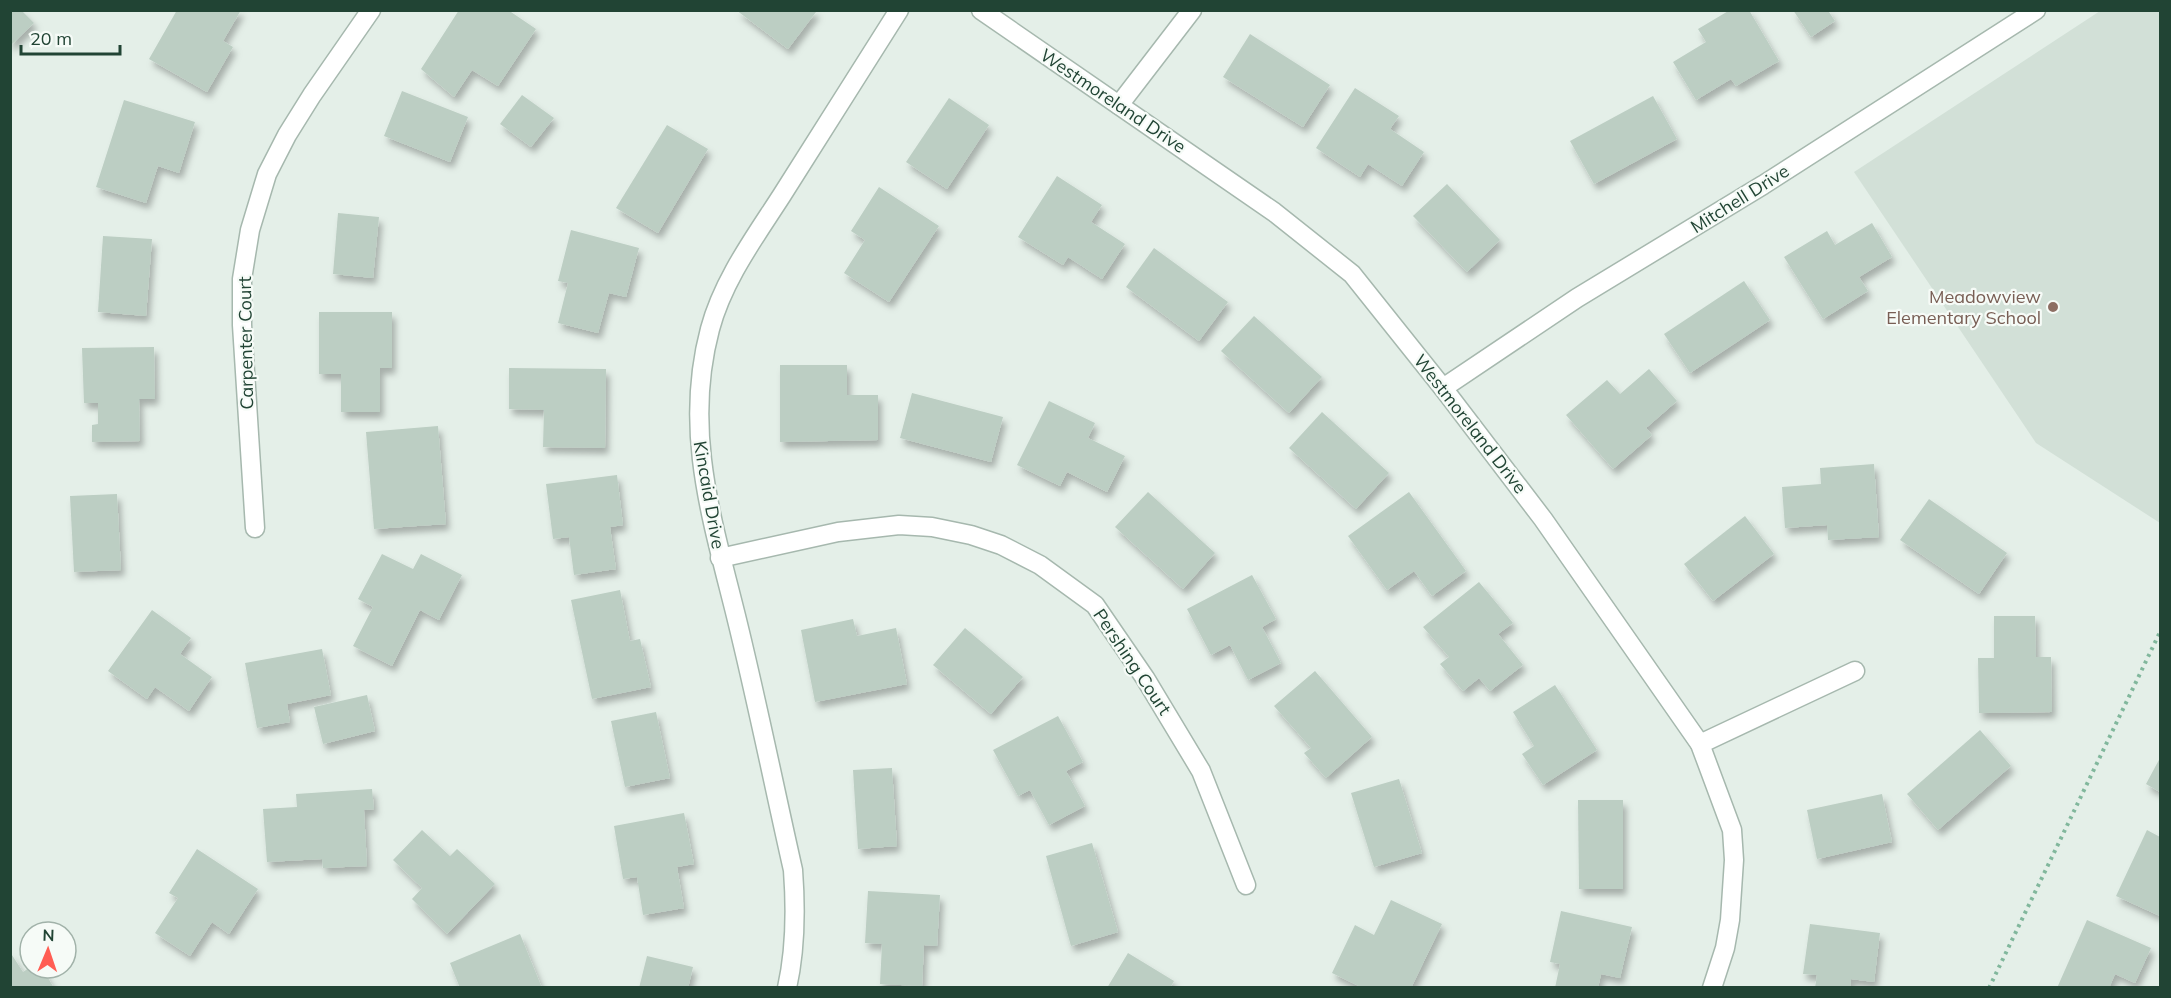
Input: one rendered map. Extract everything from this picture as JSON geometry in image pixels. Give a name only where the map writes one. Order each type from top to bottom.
[{"type":"street","name":"Carpenter Court","points":[[255,528],[242,325],[242,279],[250,231],[267,174],[287,135],[371,10]]},
{"type":"street","name":"Kincaid Drive","points":[[787,987],[793,963],[796,909],[793,870],[720,558],[699,451],[700,374],[710,328],[734,270],[899,10]]},
{"type":"street","name":"Westmoreland Drive","points":[[981,10],[1274,212],[1352,274],[1543,519],[1700,744],[1732,830],[1734,860],[1730,920],[1725,948],[1712,987]]},
{"type":"street","points":[[1119,105],[1192,10]]},
{"type":"street","name":"Mitchell Drive","points":[[1443,388],[1577,298],[1763,185],[2036,10]]},
{"type":"street","name":"Pershing Court","points":[[720,558],[838,532],[899,525],[932,527],[971,535],[1001,545],[1040,565],[1095,605],[1145,678],[1201,771],[1246,885]]},
{"type":"street","points":[[1700,744],[1855,671]]},
{"type":"path","points":[[1989,987],[2160,632]]},
{"type":"shaded area","name":"Meadowview Elementary School","points":[[2100,11],[2160,11],[2160,523],[2036,443],[1854,172]]},
{"type":"building","points":[[10,10],[21,10],[34,23],[10,46]]},
{"type":"building","points":[[177,10],[241,10],[223,41],[233,47],[207,92],[149,59]]},
{"type":"building","points":[[459,10],[508,10],[536,29],[498,86],[472,70],[454,97],[421,69]]},
{"type":"building","points":[[736,10],[815,10],[816,12],[788,49]]},
{"type":"building","points":[[1730,10],[1749,10],[1779,61],[1736,86],[1731,79],[1696,100],[1673,62],[1706,42],[1698,29]]},
{"type":"building","points":[[1793,10],[1831,10],[1829,12],[1835,21],[1811,37]]},
{"type":"building","points":[[1250,34],[1330,85],[1303,127],[1223,77]]},
{"type":"building","points":[[1355,88],[1399,116],[1390,129],[1424,152],[1402,186],[1368,164],[1360,177],[1316,148]]},
{"type":"building","points":[[402,91],[468,117],[450,162],[384,136]]},
{"type":"building","points":[[522,95],[554,118],[531,147],[500,124]]},
{"type":"building","points":[[1653,96],[1677,139],[1594,184],[1570,141]]},
{"type":"building","points":[[949,98],[989,125],[947,189],[906,162]]},
{"type":"building","points":[[124,100],[195,122],[179,173],[158,166],[146,203],[96,187]]},
{"type":"building","points":[[667,125],[708,149],[658,233],[616,208]]},
{"type":"building","points":[[1057,176],[1102,205],[1091,222],[1125,244],[1102,279],[1068,257],[1063,265],[1018,237]]},
{"type":"building","points":[[1447,184],[1500,240],[1467,272],[1413,216]]},
{"type":"building","points":[[879,187],[939,226],[889,302],[844,273],[865,240],[851,231]]},
{"type":"building","points":[[338,213],[379,217],[373,278],[333,274]]},
{"type":"building","points":[[1872,223],[1892,257],[1859,277],[1868,291],[1823,319],[1784,257],[1827,231],[1835,245]]},
{"type":"building","points":[[571,230],[639,248],[626,297],[609,293],[598,333],[558,323],[568,283],[558,281]]},
{"type":"building","points":[[103,236],[152,239],[146,316],[98,312]]},
{"type":"building","points":[[1154,248],[1228,302],[1199,341],[1126,287]]},
{"type":"building","points":[[1744,281],[1770,320],[1690,373],[1664,334]]},
{"type":"building","points":[[319,312],[392,312],[392,368],[380,368],[380,412],[341,412],[341,374],[319,374]]},
{"type":"building","points":[[1254,316],[1322,377],[1289,413],[1221,351]]},
{"type":"building","points":[[154,347],[155,399],[139,399],[140,441],[92,442],[92,425],[98,424],[98,403],[84,403],[82,348]]},
{"type":"building","points":[[780,365],[847,365],[847,395],[878,395],[878,440],[780,442]]},
{"type":"building","points":[[509,368],[606,369],[605,448],[543,447],[544,410],[509,409]]},
{"type":"building","points":[[1649,369],[1677,401],[1646,428],[1652,435],[1613,469],[1566,415],[1607,380],[1620,394]]},
{"type":"building","points":[[912,393],[1003,417],[991,462],[900,438]]},
{"type":"building","points":[[1049,401],[1095,423],[1088,438],[1125,456],[1107,492],[1067,472],[1060,486],[1017,465]]},
{"type":"building","points":[[1322,412],[1389,473],[1356,509],[1289,448]]},
{"type":"building","points":[[438,426],[446,524],[374,529],[366,432]]},
{"type":"building","points":[[1874,464],[1879,537],[1828,540],[1827,525],[1785,528],[1782,487],[1821,484],[1820,468]]},
{"type":"building","points":[[617,475],[623,525],[610,527],[616,569],[574,575],[569,537],[553,539],[546,484]]},
{"type":"building","points":[[1148,492],[1215,553],[1183,589],[1115,527]]},
{"type":"building","points":[[1409,492],[1466,571],[1432,596],[1414,571],[1387,590],[1348,536]]},
{"type":"building","points":[[117,494],[121,570],[74,572],[70,496]]},
{"type":"building","points":[[1929,499],[2007,553],[1979,594],[1900,540]]},
{"type":"building","points":[[1745,516],[1774,554],[1713,601],[1684,564]]},
{"type":"building","points":[[382,554],[413,569],[421,554],[462,575],[439,620],[420,610],[392,666],[353,646],[373,607],[358,599]]},
{"type":"building","points":[[1252,575],[1276,619],[1262,627],[1281,663],[1248,680],[1230,645],[1211,655],[1187,609]]},
{"type":"building","points":[[1479,582],[1513,623],[1498,634],[1523,665],[1490,691],[1479,678],[1463,691],[1440,664],[1449,657],[1423,627]]},
{"type":"building","points":[[620,590],[630,641],[640,639],[651,687],[592,699],[571,600]]},
{"type":"building","points":[[152,610],[191,638],[180,654],[212,677],[189,711],[155,687],[147,699],[108,671]]},
{"type":"building","points":[[1994,616],[2035,616],[2036,657],[2051,657],[2052,712],[1979,713],[1978,658],[1994,658]]},
{"type":"building","points":[[853,619],[857,636],[896,628],[907,684],[815,702],[801,630]]},
{"type":"building","points":[[965,628],[1023,677],[991,714],[933,665]]},
{"type":"building","points":[[322,649],[331,695],[287,704],[290,722],[257,728],[245,663]]},
{"type":"building","points":[[1315,671],[1372,737],[1326,778],[1304,753],[1311,748],[1274,706]]},
{"type":"building","points":[[1555,685],[1597,750],[1543,785],[1522,754],[1534,746],[1513,712]]},
{"type":"building","points":[[367,695],[375,731],[323,744],[314,707]]},
{"type":"building","points":[[656,712],[670,778],[625,787],[611,721]]},
{"type":"building","points":[[1058,716],[1083,762],[1066,771],[1085,806],[1049,825],[1030,790],[1018,796],[993,750]]},
{"type":"building","points":[[1980,730],[2011,766],[1938,830],[1907,794]]},
{"type":"building","points":[[2160,758],[2160,792],[2146,784]]},
{"type":"building","points":[[892,768],[897,846],[858,849],[853,770]]},
{"type":"building","points":[[1399,779],[1422,853],[1374,867],[1351,793]]},
{"type":"building","points":[[372,789],[374,809],[364,810],[367,866],[323,868],[322,859],[267,862],[263,809],[297,807],[296,794]]},
{"type":"building","points":[[1882,794],[1892,842],[1817,859],[1807,810]]},
{"type":"building","points":[[1578,800],[1623,800],[1623,889],[1579,889]]},
{"type":"building","points":[[684,813],[694,864],[677,867],[684,908],[643,915],[637,877],[623,879],[614,826]]},
{"type":"building","points":[[422,830],[450,856],[457,849],[495,884],[447,934],[412,899],[422,888],[393,860]]},
{"type":"building","points":[[2147,830],[2160,837],[2160,916],[2116,896]]},
{"type":"building","points":[[1092,843],[1118,932],[1071,946],[1046,856]]},
{"type":"building","points":[[197,849],[258,889],[229,934],[212,922],[190,956],[155,933],[178,898],[169,893]]},
{"type":"building","points":[[868,891],[940,895],[937,946],[924,945],[922,986],[880,984],[882,944],[865,943]]},
{"type":"building","points":[[1391,900],[1442,924],[1411,988],[1363,988],[1332,973],[1355,925],[1374,935]]},
{"type":"building","points":[[1561,911],[1632,927],[1620,978],[1601,974],[1598,988],[1555,988],[1560,964],[1550,962]]},
{"type":"building","points":[[2087,920],[2151,948],[2135,983],[2115,974],[2109,988],[2057,988]]},
{"type":"building","points":[[1810,924],[1880,933],[1874,982],[1851,979],[1850,988],[1815,988],[1817,975],[1803,974]]},
{"type":"building","points":[[520,934],[542,988],[460,988],[450,963]]},
{"type":"building","points":[[10,952],[18,964],[18,980],[49,980],[54,988],[10,988]]},
{"type":"building","points":[[1128,953],[1174,981],[1170,988],[1107,988]]},
{"type":"building","points":[[647,956],[693,967],[688,988],[639,988]]},
{"type":"place","name":"Meadowview Elementary School","points":[[2053,307]]}]
